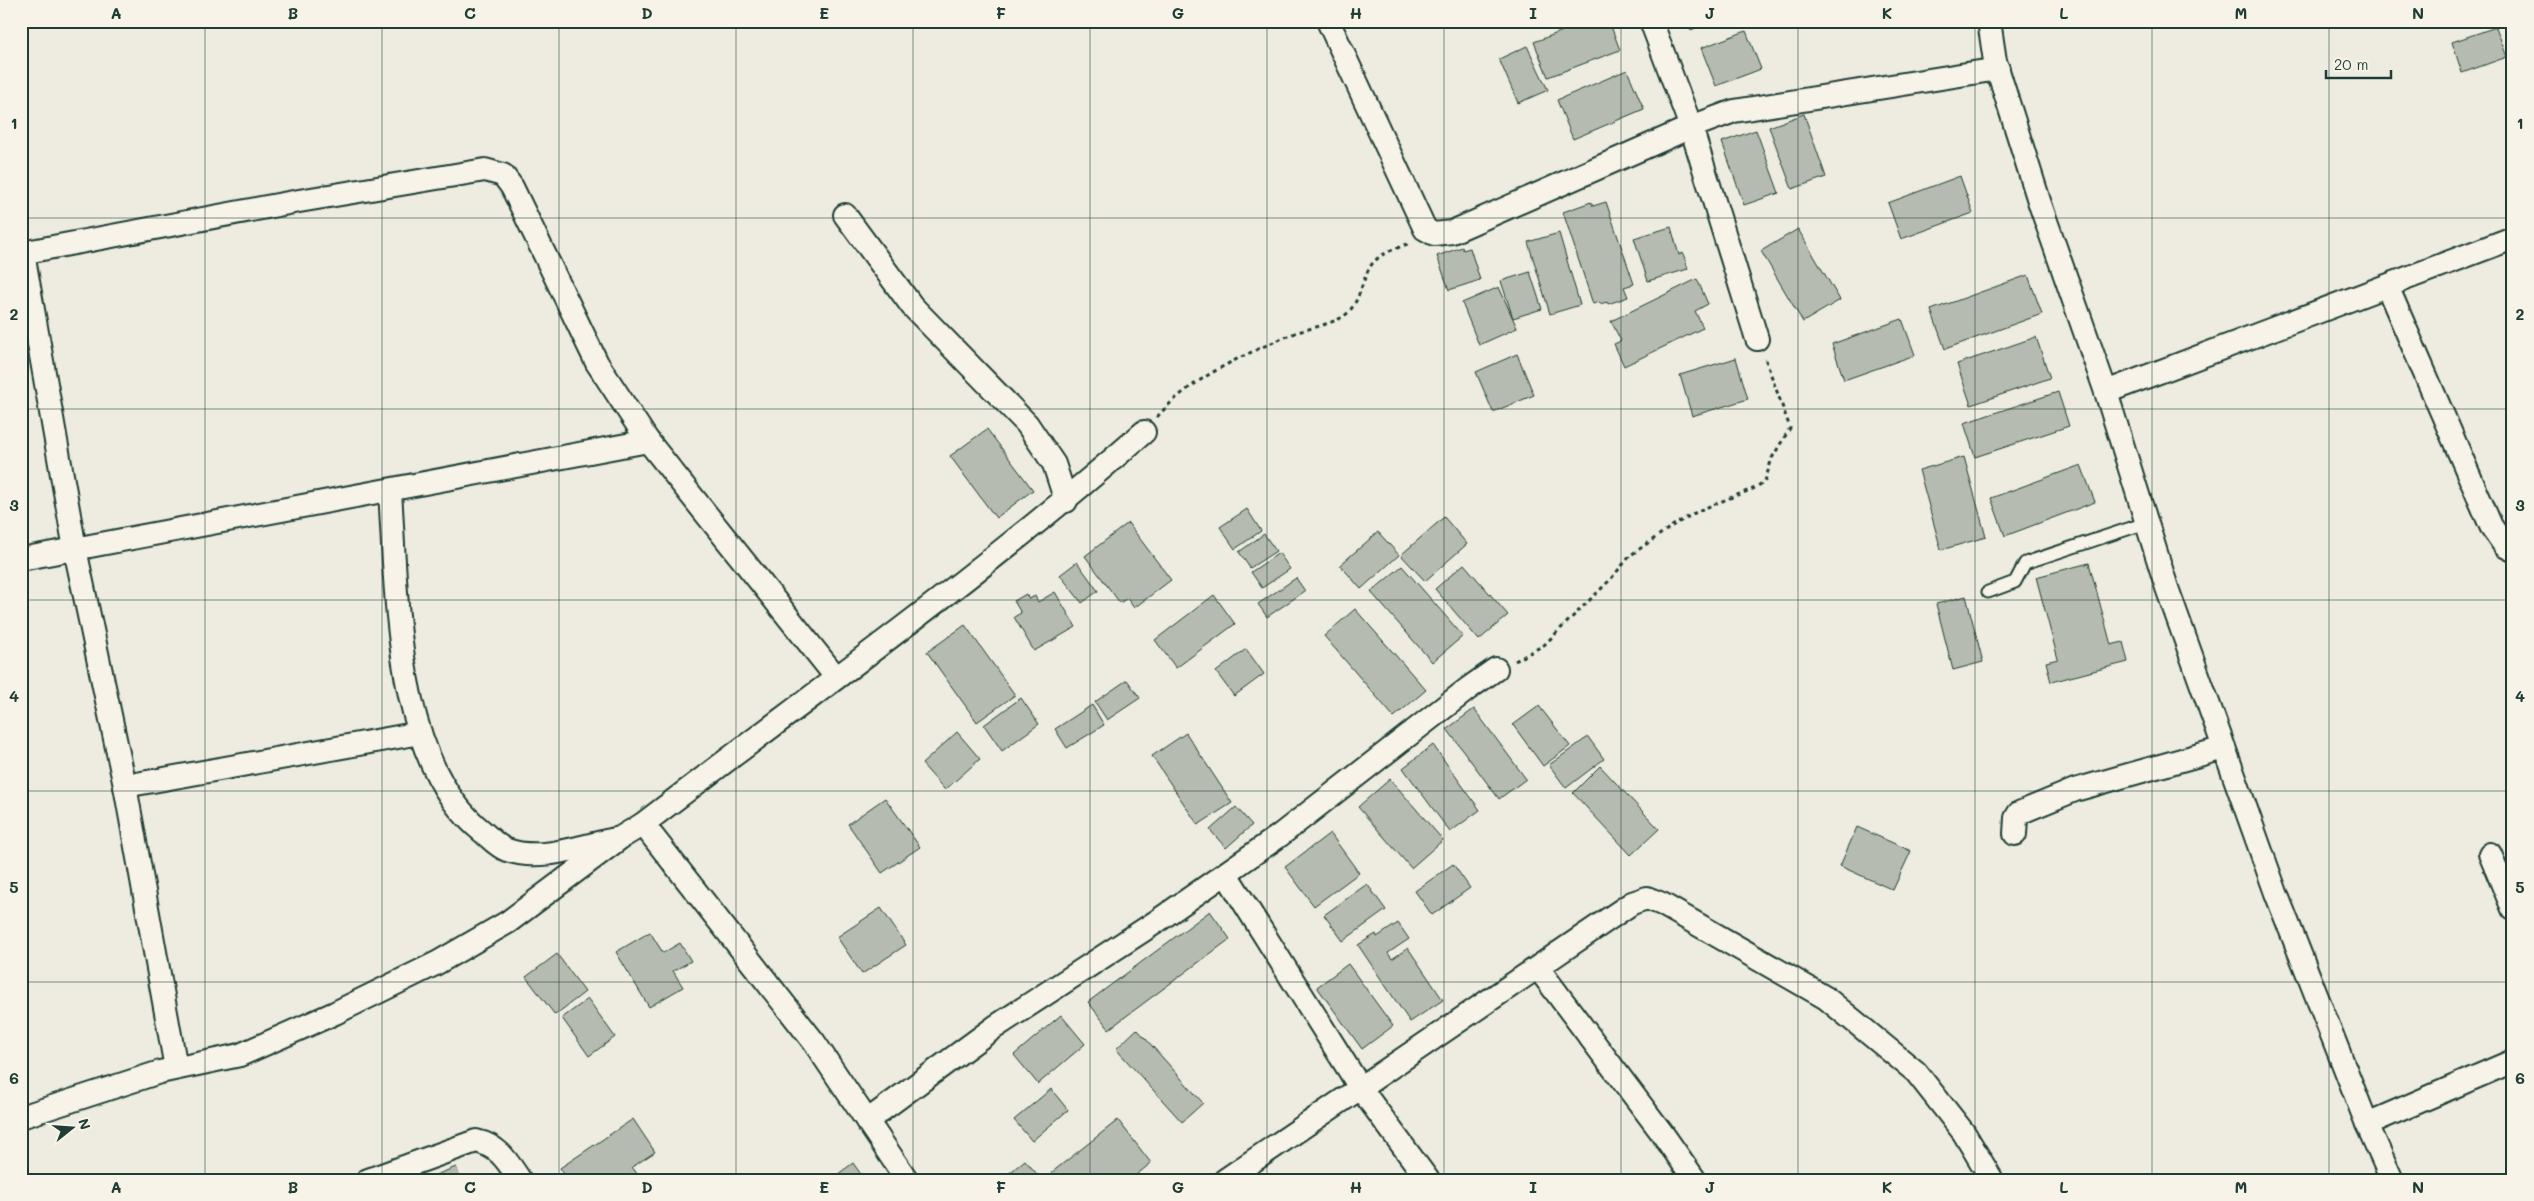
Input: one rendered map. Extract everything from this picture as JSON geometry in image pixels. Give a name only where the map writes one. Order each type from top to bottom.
[{"type":"street","points":[[1328,21],[1425,229],[1434,234],[1452,232],[1691,127],[1734,111],[1998,69]]},
{"type":"street","points":[[1651,21],[1691,127],[1757,339]]},
{"type":"street","points":[[1989,21],[1998,69],[2040,204],[2106,392],[2167,588],[2276,893],[2392,1180]]},
{"type":"street","points":[[176,1068],[125,786],[75,549],[22,253],[299,201],[485,170],[503,175],[512,187],[597,363],[648,441],[836,677]]},
{"type":"street","points":[[845,215],[912,306],[1027,424],[1054,464],[1066,500]]},
{"type":"street","points":[[2106,392],[2513,238]]},
{"type":"street","points":[[2386,286],[2491,526],[2505,546],[2513,550]]},
{"type":"street","points":[[21,1117],[176,1068],[240,1055],[437,963],[508,922],[620,838],[643,824],[1066,500],[1144,432]]},
{"type":"street","points":[[21,559],[390,492],[648,441]]},
{"type":"street","points":[[390,492],[398,617],[412,709],[420,733],[447,792],[473,824],[505,850],[520,854],[542,854],[620,838]]},
{"type":"street","points":[[867,1121],[995,1027],[1226,874],[1279,836],[1469,688],[1496,670]]},
{"type":"street","points":[[125,786],[420,733]]},
{"type":"street","points":[[2015,834],[2016,818],[2019,813],[2075,790],[2224,748]]},
{"type":"street","points":[[643,824],[814,1042],[907,1180]]},
{"type":"street","points":[[2490,854],[2513,909]]},
{"type":"street","points":[[1226,874],[1361,1089],[1428,1180]]},
{"type":"street","points":[[1225,1180],[1632,903],[1647,898],[1662,904],[1826,998],[1916,1072],[1964,1133],[1992,1180]]},
{"type":"street","points":[[1538,968],[1695,1180]]},
{"type":"street","points":[[2368,1124],[2513,1061]]},
{"type":"street","points":[[368,1180],[476,1141],[489,1144],[502,1153],[520,1180]]},
{"type":"lane","points":[[1988,592],[2015,582],[2025,563],[2146,523]]},
{"type":"path","points":[[1144,432],[1170,402],[1192,384],[1291,334],[1337,320],[1348,313],[1363,288],[1372,263],[1388,252],[1434,234]]},
{"type":"path","points":[[1496,670],[1544,645],[1609,581],[1631,555],[1672,526],[1700,510],[1754,488],[1765,480],[1776,450],[1790,428],[1788,416],[1757,339]]},
{"type":"building","points":[[1589,21],[1609,21],[1620,50],[1548,77],[1534,42]]},
{"type":"building","points":[[1687,21],[1712,21],[1691,30]]},
{"type":"building","points":[[2496,27],[2507,57],[2462,73],[2452,42]]},
{"type":"building","points":[[1746,31],[1761,69],[1716,86],[1701,48]]},
{"type":"building","points":[[1527,46],[1548,90],[1518,103],[1499,59]]},
{"type":"building","points":[[1627,70],[1644,109],[1573,139],[1557,100]]},
{"type":"building","points":[[1804,114],[1826,177],[1792,189],[1769,127]]},
{"type":"building","points":[[1756,130],[1779,193],[1744,205],[1722,142]]},
{"type":"building","points":[[1960,176],[1973,213],[1901,239],[1888,203]]},
{"type":"building","points":[[1591,202],[1593,206],[1606,202],[1634,284],[1624,287],[1628,297],[1608,304],[1607,302],[1600,304],[1600,302],[1593,304],[1563,212]]},
{"type":"building","points":[[1671,227],[1679,255],[1683,253],[1688,269],[1648,281],[1634,238]]},
{"type":"building","points":[[1798,229],[1840,300],[1803,322],[1761,251]]},
{"type":"building","points":[[1559,233],[1580,305],[1550,314],[1528,242]]},
{"type":"building","points":[[1462,247],[1463,250],[1470,248],[1480,280],[1449,290],[1437,256]]},
{"type":"building","points":[[1530,272],[1542,309],[1513,318],[1501,281]]},
{"type":"building","points":[[2028,275],[2042,314],[1945,349],[1931,310]]},
{"type":"building","points":[[1697,279],[1708,304],[1695,311],[1703,328],[1624,366],[1614,344],[1621,341],[1611,321]]},
{"type":"building","points":[[1499,287],[1517,328],[1479,345],[1462,303]]},
{"type":"building","points":[[1902,319],[1915,355],[1844,380],[1832,344]]},
{"type":"building","points":[[2036,337],[2050,378],[1971,405],[1957,364]]},
{"type":"building","points":[[1517,354],[1534,395],[1493,412],[1476,372]]},
{"type":"building","points":[[1736,358],[1748,399],[1692,416],[1680,375]]},
{"type":"building","points":[[2058,392],[2069,426],[1975,457],[1964,423]]},
{"type":"building","points":[[987,429],[1033,490],[996,518],[950,456]]},
{"type":"building","points":[[1964,457],[1986,537],[1941,550],[1919,470]]},
{"type":"building","points":[[2081,465],[2095,502],[2005,536],[1991,498]]},
{"type":"building","points":[[1247,509],[1261,531],[1235,549],[1220,527]]},
{"type":"building","points":[[1444,517],[1467,544],[1425,581],[1401,555]]},
{"type":"building","points":[[1128,523],[1171,580],[1134,608],[1127,598],[1120,603],[1085,556]]},
{"type":"building","points":[[1378,532],[1399,555],[1361,589],[1340,565]]},
{"type":"building","points":[[1264,534],[1276,551],[1250,568],[1239,552]]},
{"type":"building","points":[[1279,553],[1290,569],[1262,588],[1251,572]]},
{"type":"building","points":[[1077,562],[1098,591],[1082,603],[1060,575]]},
{"type":"building","points":[[2089,563],[2111,645],[2123,642],[2128,662],[2051,682],[2046,662],[2058,659],[2036,577]]},
{"type":"building","points":[[1464,564],[1508,615],[1479,640],[1435,589]]},
{"type":"building","points":[[1402,566],[1463,636],[1432,662],[1371,592]]},
{"type":"building","points":[[1296,578],[1305,591],[1267,617],[1258,604]]},
{"type":"building","points":[[1055,592],[1076,627],[1034,651],[1014,617],[1021,613],[1014,601],[1026,594],[1029,599],[1035,596],[1038,602]]},
{"type":"building","points":[[1214,595],[1235,624],[1176,668],[1155,640]]},
{"type":"building","points":[[1966,596],[1983,662],[1953,670],[1936,604]]},
{"type":"building","points":[[1355,609],[1426,690],[1394,717],[1324,636]]},
{"type":"building","points":[[965,625],[1015,695],[977,722],[927,652]]},
{"type":"building","points":[[1246,649],[1264,674],[1234,696],[1216,672]]},
{"type":"building","points":[[1127,680],[1140,698],[1107,720],[1095,702]]},
{"type":"building","points":[[1021,698],[1039,724],[1002,751],[984,725]]},
{"type":"building","points":[[1092,705],[1104,725],[1067,748],[1055,729]]},
{"type":"building","points":[[1539,706],[1570,746],[1543,766],[1513,725]]},
{"type":"building","points":[[1474,709],[1526,779],[1499,799],[1447,729]]},
{"type":"building","points":[[957,732],[980,759],[945,790],[922,764]]},
{"type":"building","points":[[1186,733],[1232,803],[1198,825],[1152,756]]},
{"type":"building","points":[[1588,737],[1604,759],[1566,788],[1549,765]]},
{"type":"building","points":[[1433,745],[1480,810],[1450,832],[1403,768]]},
{"type":"building","points":[[1600,766],[1659,829],[1631,855],[1573,793]]},
{"type":"building","points":[[1390,779],[1443,840],[1411,868],[1358,807]]},
{"type":"building","points":[[885,798],[920,847],[882,873],[848,824]]},
{"type":"building","points":[[1236,807],[1252,825],[1226,848],[1210,830]]},
{"type":"building","points":[[1857,827],[1911,851],[1893,890],[1840,866]]},
{"type":"building","points":[[1330,833],[1359,873],[1314,906],[1285,867]]},
{"type":"building","points":[[1453,864],[1470,888],[1432,915],[1415,891]]},
{"type":"building","points":[[1367,884],[1386,910],[1343,941],[1324,915]]},
{"type":"building","points":[[881,908],[906,945],[862,974],[837,937]]},
{"type":"building","points":[[1210,911],[1230,939],[1109,1029],[1088,1002]]},
{"type":"building","points":[[1398,923],[1409,939],[1388,953],[1392,959],[1408,948],[1443,1000],[1410,1022],[1358,945],[1376,934],[1377,937]]},
{"type":"building","points":[[650,932],[663,953],[680,943],[691,961],[673,971],[683,987],[649,1007],[616,952]]},
{"type":"building","points":[[557,954],[585,992],[555,1015],[526,977]]},
{"type":"building","points":[[1348,964],[1393,1026],[1362,1049],[1317,987]]},
{"type":"building","points":[[588,999],[615,1037],[589,1056],[562,1018]]},
{"type":"building","points":[[1061,1015],[1085,1044],[1038,1084],[1014,1055]]},
{"type":"building","points":[[1137,1029],[1203,1103],[1182,1122],[1116,1049]]},
{"type":"building","points":[[1051,1089],[1068,1110],[1032,1141],[1014,1120]]},
{"type":"building","points":[[633,1119],[655,1152],[632,1167],[638,1175],[631,1180],[568,1180],[560,1168]]},
{"type":"building","points":[[1118,1120],[1151,1163],[1130,1180],[1056,1180],[1051,1173]]},
{"type":"building","points":[[1025,1160],[1042,1180],[1001,1180]]},
{"type":"building","points":[[853,1163],[865,1180],[830,1180]]},
{"type":"building","points":[[456,1167],[461,1180],[423,1180]]}]
